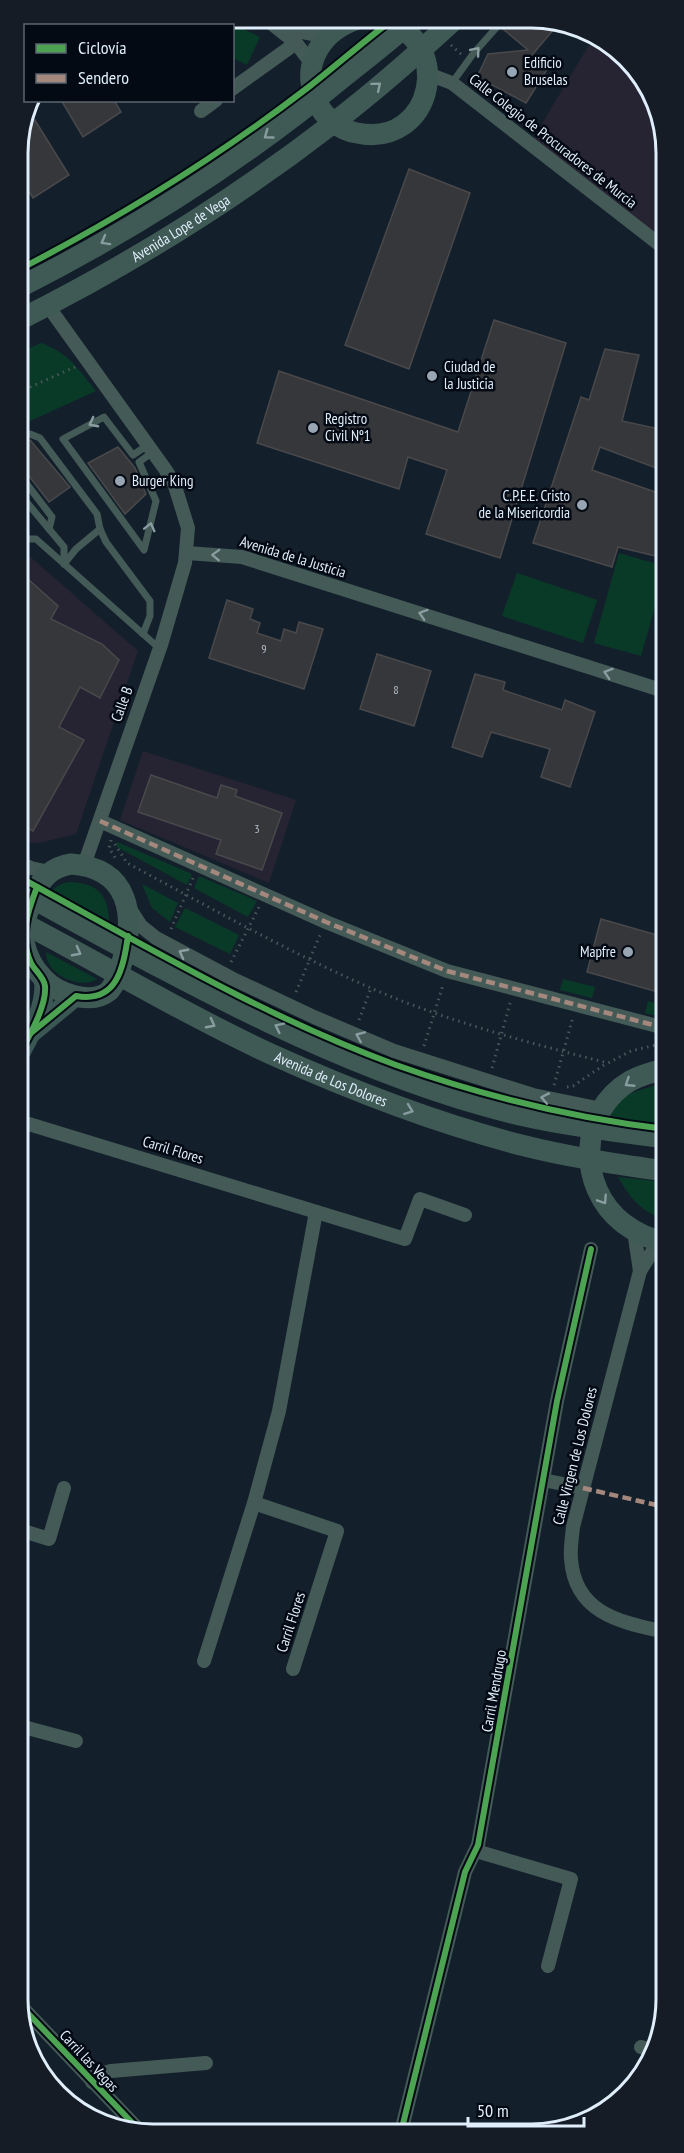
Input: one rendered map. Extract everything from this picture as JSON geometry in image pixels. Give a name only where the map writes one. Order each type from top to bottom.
[{"type":"main road","points":[[340,28],[326,37],[317,50],[312,64],[311,85],[323,113],[334,124],[350,132],[367,136],[385,134],[402,126],[415,114],[424,99],[428,74],[421,49],[409,28]]},
{"type":"main road","name":"Avenida Lope de Vega","points":[[29,282],[157,210],[245,152],[316,100],[403,28]]},
{"type":"main road","name":"Avenida Lope de Vega","points":[[29,315],[183,228],[262,176],[334,124],[445,28]]},
{"type":"main road","points":[[29,893],[49,872],[64,865],[84,865],[110,879],[120,889],[127,903],[130,923],[119,974],[107,992],[92,997],[76,996],[58,990],[44,980],[29,955]]},
{"type":"main road","name":"Avenida de Los Dolores","points":[[29,896],[240,1009],[350,1059],[443,1094],[528,1118],[655,1137]]},
{"type":"main road","name":"Avenida de Los Dolores","points":[[29,926],[271,1053],[370,1096],[430,1118],[523,1145],[655,1169]]},
{"type":"main road","points":[[655,1239],[634,1231],[613,1215],[598,1194],[591,1176],[589,1158],[593,1129],[602,1109],[614,1094],[629,1082],[656,1071]]},
{"type":"street","points":[[280,28],[326,37]]},
{"type":"street","points":[[280,28],[296,43],[312,64]]},
{"type":"street","points":[[234,87],[296,43]]},
{"type":"street","name":"Calle Colegio de Procuradores de Murcia","points":[[428,74],[452,83],[656,242]]},
{"type":"street","name":"Calle Colegio de Procuradores de Murcia","points":[[424,99],[438,88],[452,83]]},
{"type":"street","points":[[201,111],[213,102]]},
{"type":"street","points":[[48,306],[174,483],[188,528],[187,553]]},
{"type":"street","name":"Calle B","points":[[84,865],[160,649],[181,581],[187,553]]},
{"type":"street","name":"Avenida de la Justicia","points":[[187,553],[242,557],[656,688]]},
{"type":"street","points":[[100,820],[326,922],[447,972],[656,1026]]},
{"type":"street","points":[[29,867],[49,872]]},
{"type":"street","points":[[127,903],[141,926],[149,934],[233,979],[314,1017],[394,1051],[533,1095],[602,1109]]},
{"type":"street","points":[[29,1038],[44,998],[44,980]]},
{"type":"street","points":[[31,1033],[76,996]]},
{"type":"street","name":"Carril Flores","points":[[28,1124],[405,1239],[420,1199],[465,1215]]},
{"type":"street","points":[[204,1661],[254,1503],[279,1411],[316,1212]]},
{"type":"street","name":"Calle Virgen de Los Dolores","points":[[634,1231],[640,1271]]},
{"type":"street","name":"Carril Mendrugo","points":[[403,2124],[465,1872],[478,1845],[557,1401],[591,1249]]},
{"type":"street","name":"Calle Virgen de Los Dolores","points":[[655,1250],[640,1271],[573,1527],[571,1559],[576,1581],[590,1604],[610,1616],[655,1630]]},
{"type":"street","points":[[543,1480],[583,1488]]},
{"type":"street","points":[[28,1533],[49,1539],[64,1488]]},
{"type":"street","name":"Carril Flores","points":[[254,1503],[337,1531],[293,1669]]},
{"type":"street","points":[[28,1728],[76,1741]]},
{"type":"street","points":[[476,1851],[571,1879],[548,1966]]},
{"type":"street","name":"Carril las Vegas","points":[[30,2016],[131,2122]]},
{"type":"street","points":[[92,2082],[101,2074],[111,2071],[206,2063]]},
{"type":"lane","points":[[452,83],[496,28]]},
{"type":"lane","points":[[104,417],[133,455],[150,448],[139,462],[156,501],[144,550],[63,439],[104,417]]},
{"type":"lane","points":[[29,434],[40,438],[98,514],[100,530],[106,542],[150,601],[150,616],[143,634]]},
{"type":"lane","points":[[29,487],[52,517],[49,529]]},
{"type":"lane","points":[[29,505],[64,547],[64,564]]},
{"type":"lane","points":[[64,564],[76,549],[100,530]]},
{"type":"lane","points":[[29,539],[36,539],[160,649]]},
{"type":"path","points":[[29,388],[87,361]]},
{"type":"path","points":[[95,836],[111,839],[127,863],[308,960],[371,988],[501,1035],[608,1063]]},
{"type":"path","points":[[111,839],[109,848],[122,867]]},
{"type":"path","points":[[162,926],[170,931],[199,865]]},
{"type":"path","points":[[222,957],[231,962],[266,895]]},
{"type":"path","points":[[295,994],[326,922]]},
{"type":"path","points":[[424,1046],[447,972]]},
{"type":"path","points":[[359,1020],[371,988]]},
{"type":"path","points":[[492,1068],[515,990]]},
{"type":"path","points":[[554,1087],[576,1006]]},
{"type":"path","points":[[533,1095],[536,1082],[554,1087],[573,1086],[631,1051],[656,1044]]},
{"type":"shaded area","points":[[590,44],[606,54],[619,65],[639,91],[653,129],[656,154],[656,242],[530,144]]},
{"type":"shaded area","points":[[29,556],[138,651],[76,834],[39,843],[29,842],[29,829],[33,831],[84,740],[59,727],[80,687],[100,697],[119,660],[102,644],[51,619],[58,606],[29,580]]},
{"type":"shaded area","points":[[143,751],[296,800],[269,883],[120,820]]},
{"type":"green space","points":[[234,28],[242,28],[260,37],[247,65],[234,58]]},
{"type":"green space","points":[[41,343],[59,352],[78,369],[96,391],[29,422],[29,349]]},
{"type":"green space","points":[[619,553],[656,564],[656,604],[641,656],[594,643]]},
{"type":"green space","points":[[517,573],[597,600],[583,643],[502,616]]},
{"type":"green space","points":[[117,842],[192,874],[187,885],[117,847]]},
{"type":"green space","points":[[199,876],[257,901],[248,917],[194,888]]},
{"type":"green space","points":[[69,882],[93,887],[99,891],[106,903],[109,921],[52,890]]},
{"type":"green space","points":[[142,884],[178,903],[170,922],[152,908]]},
{"type":"green space","points":[[185,908],[239,935],[230,954],[175,927]]},
{"type":"green space","points":[[46,952],[97,979],[82,983],[65,978],[51,967]]},
{"type":"green space","points":[[563,979],[595,987],[592,998],[560,990]]},
{"type":"green space","points":[[648,1001],[656,1003],[656,1016],[645,1013]]},
{"type":"green space","points":[[655,1085],[655,1124],[610,1118],[618,1103],[636,1091]]},
{"type":"green space","points":[[618,1177],[655,1181],[655,1216],[637,1203]]},
{"type":"building","name":"Edificio Bruselas","points":[[530,28],[553,31],[527,61],[548,68],[526,103],[477,77],[488,54],[528,50],[503,29]]},
{"type":"building","points":[[62,102],[115,102],[121,112],[83,137]]},
{"type":"building","points":[[34,118],[69,175],[33,198],[29,192],[29,146]]},
{"type":"building","points":[[409,169],[470,193],[409,369],[345,345]]},
{"type":"building","points":[[494,320],[566,343],[500,558],[426,534],[447,470],[408,457],[399,489],[257,443],[279,371],[458,432]]},
{"type":"building","points":[[605,349],[639,355],[622,421],[656,428],[656,468],[600,447],[592,470],[656,492],[656,556],[618,547],[612,567],[533,543],[581,397],[589,400]]},
{"type":"building","points":[[29,441],[70,487],[49,502],[29,476]]},
{"type":"building","name":"Burger King","points":[[118,447],[135,468],[146,494],[125,514],[88,463]]},
{"type":"building","points":[[29,580],[58,606],[51,619],[102,644],[119,660],[100,698],[80,687],[59,727],[84,740],[33,831],[29,829]]},
{"type":"building","points":[[227,600],[253,609],[250,619],[260,623],[257,633],[281,641],[284,629],[296,633],[299,622],[323,629],[304,689],[209,658]]},
{"type":"building","points":[[377,654],[431,671],[414,726],[360,709]]},
{"type":"building","points":[[475,674],[505,682],[503,690],[562,710],[565,700],[595,712],[570,787],[541,777],[550,749],[491,732],[482,757],[452,747]]},
{"type":"building","points":[[151,775],[217,798],[221,785],[237,790],[235,796],[282,813],[262,870],[216,854],[221,840],[138,812]]},
{"type":"building","name":"Mapfre","points":[[601,919],[656,935],[656,991],[587,972]]},
{"type":"marked path","points":[[100,821],[326,922],[447,971],[656,1026]]},
{"type":"marked path","points":[[583,1488],[655,1505]]},
{"type":"cycle path","points":[[29,264],[132,207],[205,161],[276,112],[382,28]]},
{"type":"cycle path","points":[[29,882],[204,978],[347,1046],[396,1065],[495,1096],[596,1119],[655,1128]]},
{"type":"cycle path","points":[[29,913],[37,887]]},
{"type":"cycle path","points":[[31,1033],[76,996],[90,997],[109,989],[116,981],[124,960],[128,936]]},
{"type":"cycle path","points":[[29,957],[44,983],[45,994],[29,1037]]},
{"type":"cycle path","points":[[403,2124],[465,1872],[478,1845],[557,1401],[591,1249]]},
{"type":"cycle path","points":[[30,2016],[132,2122]]},
{"type":"place","name":"Edificio Bruselas","points":[[512,72]]},
{"type":"place","name":"Ciudad de la Justicia","points":[[432,376]]},
{"type":"place","name":"Registro Civil Nº1","points":[[313,428]]},
{"type":"place","name":"Burger King","points":[[120,481]]},
{"type":"place","name":"C.P.E.E. Cristo de la Misericordia","points":[[582,505]]},
{"type":"place","name":"Mapfre","points":[[628,952]]}]
